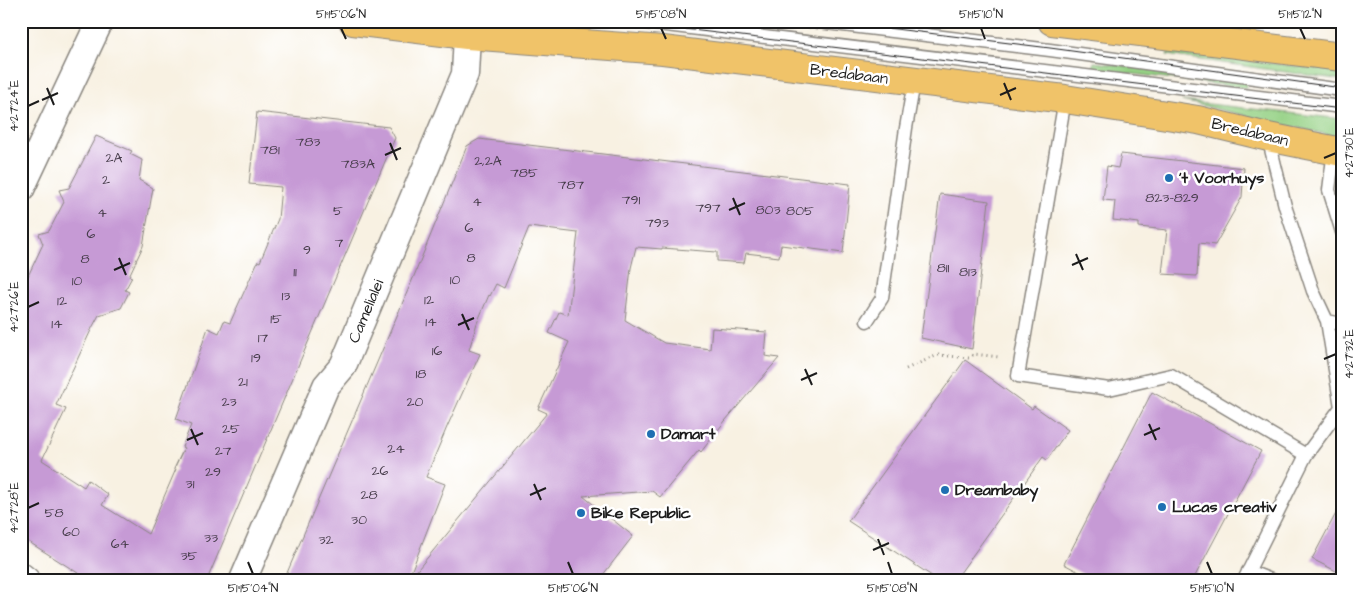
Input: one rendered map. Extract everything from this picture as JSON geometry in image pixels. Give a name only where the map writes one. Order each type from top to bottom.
[{"type":"main road","name":"Bredabaan","points":[[353,21],[467,35],[663,50],[1065,99],[1198,120],[1338,151]]},
{"type":"main road","points":[[1052,21],[1342,57]]},
{"type":"street","points":[[21,189],[100,21]]},
{"type":"street","name":"Camelialei","points":[[243,580],[326,386],[342,366],[465,74],[467,35]]},
{"type":"street","points":[[21,576],[26,580]]},
{"type":"lane","points":[[634,21],[1342,106]]},
{"type":"lane","points":[[810,21],[1070,53],[1342,90]]},
{"type":"lane","points":[[867,322],[882,298],[914,82]]},
{"type":"lane","points":[[1065,99],[1018,376],[1109,389],[1171,375],[1306,455]]},
{"type":"lane","points":[[1268,137],[1285,206],[1313,291],[1327,321],[1341,407],[1306,455],[1246,575],[1271,580]]},
{"type":"lane","points":[[1338,151],[1329,190],[1342,232]]},
{"type":"lane","points":[[1327,321],[1342,324]]},
{"type":"path","points":[[906,369],[938,355],[969,358],[974,354],[1021,359]]},
{"type":"green space","points":[[1168,52],[1342,71],[1342,80],[1167,55]]},
{"type":"green space","points":[[1094,62],[1246,81],[1246,88],[1093,69]]},
{"type":"green space","points":[[1182,101],[1342,119],[1342,138]]},
{"type":"building","points":[[257,112],[389,127],[395,138],[207,580],[89,580],[21,537],[21,291],[43,244],[39,234],[49,231],[64,202],[59,190],[69,188],[96,136],[132,151],[130,154],[142,160],[139,180],[153,188],[143,246],[129,276],[132,277],[125,290],[129,292],[121,308],[99,315],[92,328],[56,405],[66,409],[42,460],[84,487],[88,480],[108,495],[102,505],[148,534],[176,469],[174,469],[184,448],[182,447],[191,425],[176,419],[208,328],[219,333],[224,321],[230,323],[258,261],[260,262],[278,219],[281,187],[249,184]]},
{"type":"building","points":[[479,139],[850,184],[843,253],[781,245],[779,257],[746,253],[744,263],[717,261],[717,252],[636,247],[631,268],[625,320],[664,343],[710,349],[712,328],[767,332],[765,356],[779,358],[701,452],[699,450],[660,497],[652,491],[583,496],[633,536],[599,580],[409,580],[547,413],[538,409],[569,342],[549,333],[559,312],[568,315],[578,233],[529,227],[504,288],[496,284],[477,323],[469,350],[480,354],[426,477],[445,484],[408,580],[284,580],[414,276],[467,146]]},
{"type":"building","points":[[1121,154],[1244,168],[1242,197],[1215,245],[1199,243],[1197,276],[1162,274],[1167,230],[1139,227],[1139,223],[1113,220],[1115,201],[1103,200],[1107,166],[1118,168]]},
{"type":"building","points":[[940,194],[989,201],[972,349],[921,338]]},
{"type":"building","name":"Dreambaby","points":[[965,360],[1032,409],[1034,406],[1068,430],[1047,460],[1043,457],[955,580],[938,580],[848,521]]},
{"type":"building","name":"Lucas creativ","points":[[1152,392],[1261,451],[1193,580],[1094,580],[1064,564]]},
{"type":"building","points":[[1342,502],[1342,574],[1312,559]]},
{"type":"tram line","points":[[618,21],[1342,109]]},
{"type":"tram line","points":[[830,21],[1050,48],[1342,88]]},
{"type":"place","name":"'t Voorhuys","points":[[1169,178]]},
{"type":"place","name":"Damart","points":[[651,434]]},
{"type":"place","name":"Dreambaby","points":[[945,490]]},
{"type":"place","name":"Lucas creativ","points":[[1162,507]]},
{"type":"place","name":"Bike Republic","points":[[581,513]]}]
